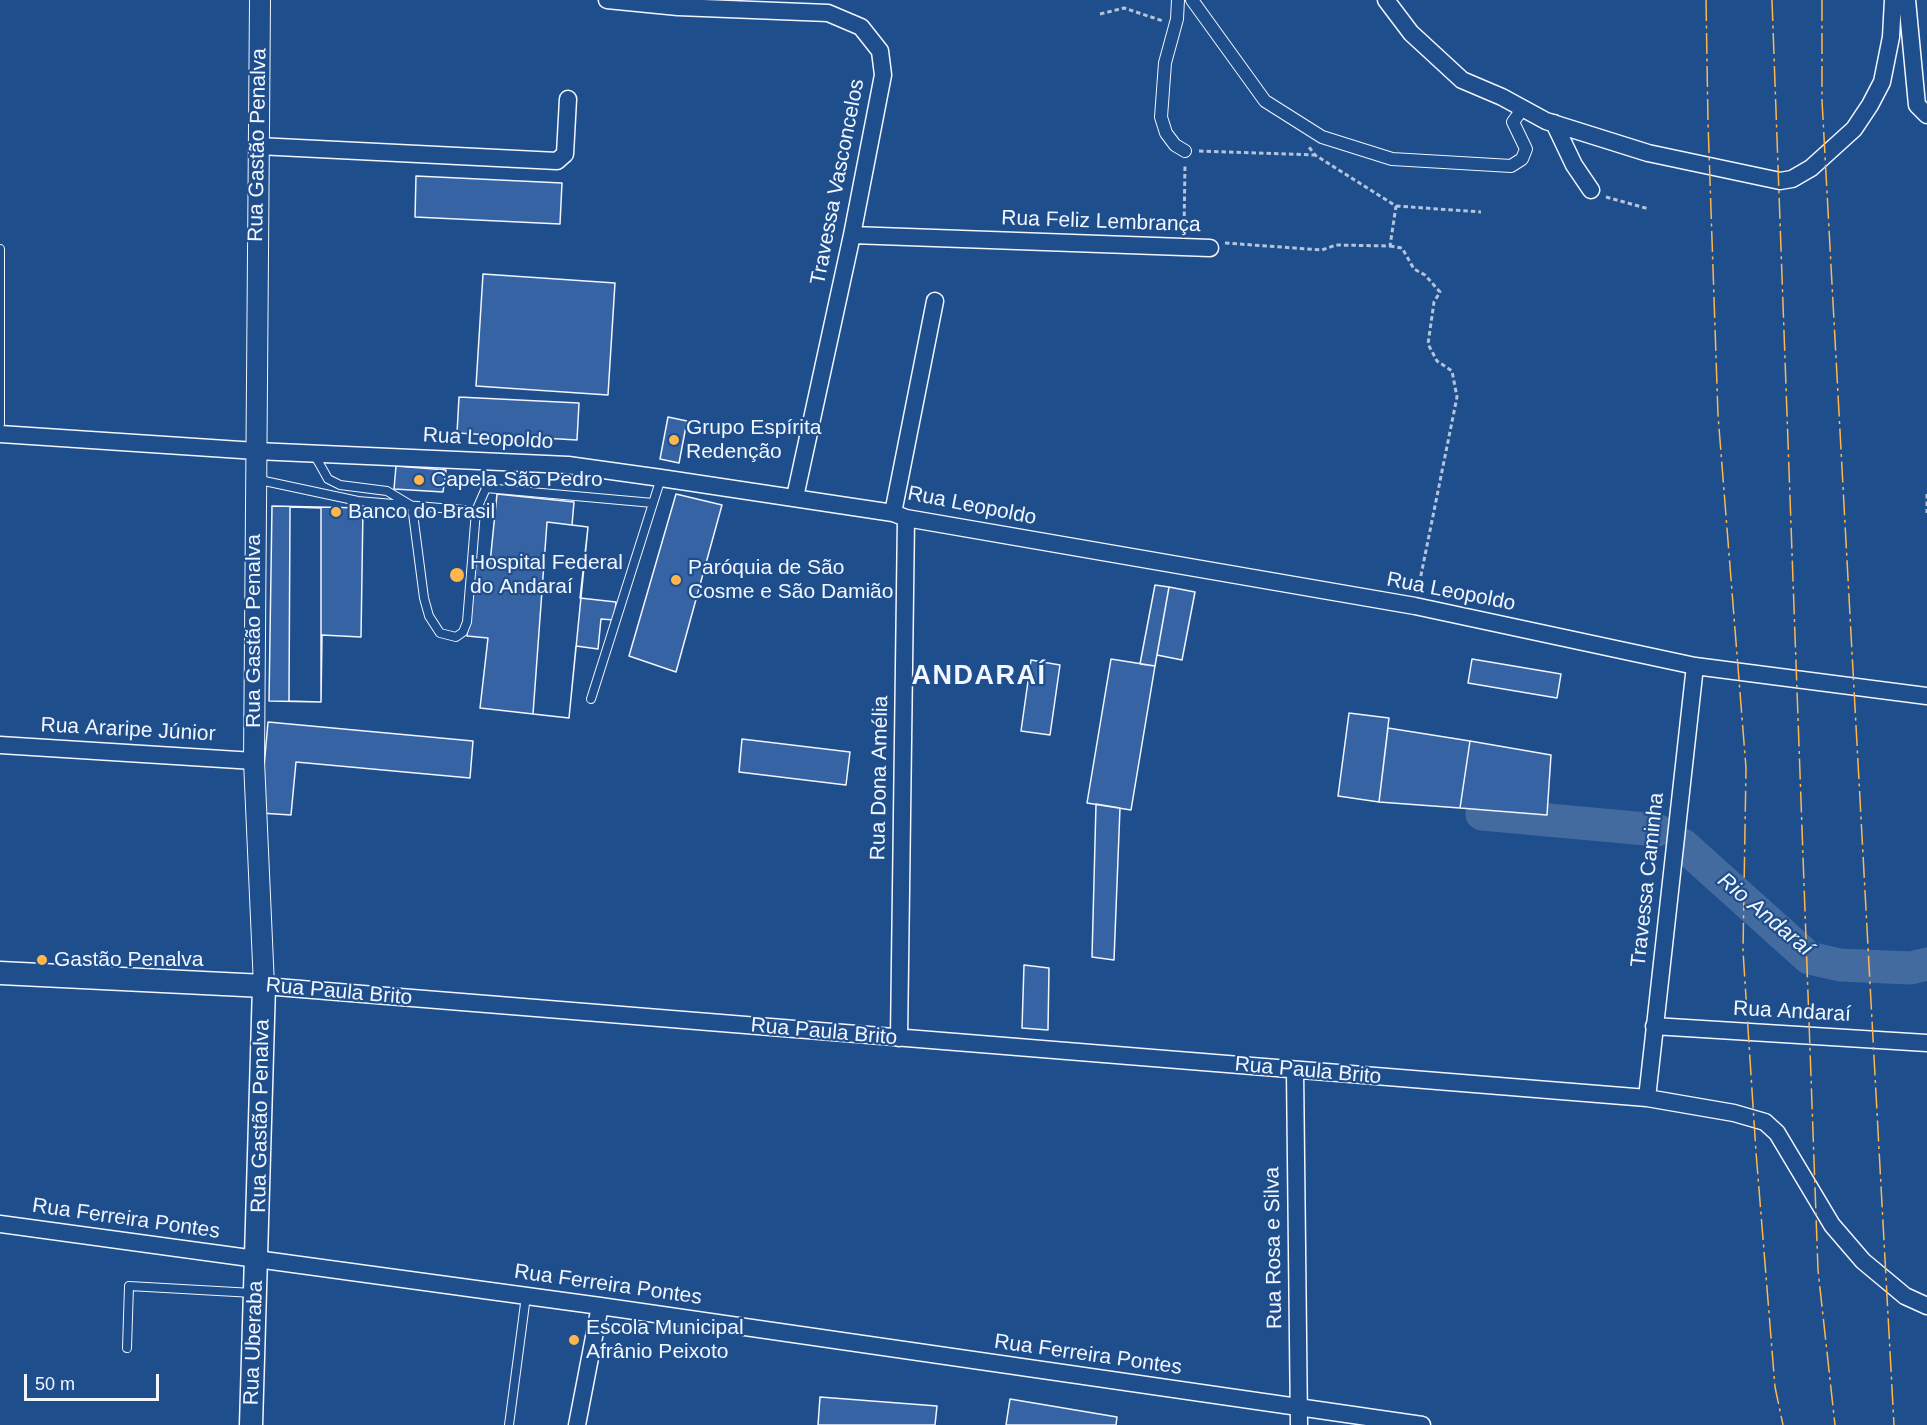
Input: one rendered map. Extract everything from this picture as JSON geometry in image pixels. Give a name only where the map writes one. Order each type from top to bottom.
[{"type":"main road","name":"Rua Paula Brito","points":[[0,973],[264,986]]},
{"type":"main road","name":"Rua Gastão Penalva","points":[[258,1261],[264,986]]},
{"type":"main road","name":"Rua Uberaba","points":[[251,1425],[258,1261]]},
{"type":"street","name":"Rua Gastão Penalva","points":[[260,0],[254,479],[254,760],[264,986]]},
{"type":"street","name":"Travessa Vasconcelos","points":[[607,0],[828,13],[861,27],[880,51],[883,75],[852,235],[795,497]]},
{"type":"street","points":[[1178,0],[1177,19],[1165,63],[1161,117],[1166,133],[1175,145],[1185,151]]},
{"type":"street","points":[[1192,0],[1265,101],[1322,137],[1392,159],[1511,166],[1522,159],[1526,149],[1513,122],[1523,108]]},
{"type":"street","points":[[1386,0],[1411,33],[1462,80],[1554,123],[1648,153],[1780,181],[1792,178],[1822,159],[1854,129],[1869,105],[1882,82],[1891,37],[1893,0]]},
{"type":"street","points":[[1907,0],[1917,105],[1927,115]]},
{"type":"street","points":[[258,146],[557,161],[565,154],[567,99]]},
{"type":"street","points":[[1554,123],[1574,165],[1591,190]]},
{"type":"street","name":"Rua Feliz Lembrança","points":[[852,235],[1210,248]]},
{"type":"street","name":"Rua Dona Amélia","points":[[899,1038],[900,516],[935,301]]},
{"type":"street","name":"Rua Leopoldo","points":[[0,434],[256,451],[568,465],[795,497],[1415,606],[1695,666],[1927,696]]},
{"type":"street","name":"Travessa Caminha","points":[[1647,1098],[1695,666]]},
{"type":"street","name":"Rua Araripe Júnior","points":[[0,745],[254,760]]},
{"type":"street","name":"Rua Paula Brito","points":[[264,986],[1647,1098],[1734,1113],[1765,1122],[1777,1133],[1832,1225],[1863,1261],[1905,1296],[1927,1306]]},
{"type":"street","name":"Rua Andaraí","points":[[1654,1026],[1927,1043]]},
{"type":"street","name":"Rua Rosa e Silva","points":[[1295,1070],[1299,1417]]},
{"type":"street","name":"Rua Ferreira Pontes","points":[[0,1224],[600,1306],[1299,1417],[1422,1425]]},
{"type":"street","points":[[577,1425],[600,1306]]},
{"type":"lane","points":[[0,249],[0,424]]},
{"type":"lane","points":[[314,453],[328,479],[340,485],[387,491],[412,506]]},
{"type":"lane","points":[[591,699],[660,478]]},
{"type":"lane","points":[[254,479],[358,501],[476,511]]},
{"type":"lane","points":[[412,506],[424,598],[429,616],[440,633],[456,637],[464,632],[467,622],[476,511],[486,488],[652,503]]},
{"type":"lane","points":[[127,1348],[129,1286],[256,1293]]},
{"type":"lane","points":[[509,1425],[526,1296]]},
{"type":"path","points":[[1100,14],[1124,8],[1163,21],[1177,19]]},
{"type":"path","points":[[1303,139],[1315,155],[1396,206],[1480,212]]},
{"type":"path","points":[[1184,248],[1185,151],[1315,155]]},
{"type":"path","points":[[1591,190],[1609,199],[1649,209]]},
{"type":"path","points":[[1396,206],[1390,246],[1402,248],[1414,269],[1425,275],[1440,292],[1434,302],[1428,344],[1437,361],[1452,371],[1457,397],[1415,606]]},
{"type":"path","name":"Rua Feliz Lembrança","points":[[1210,248],[1219,243],[1322,250],[1336,245],[1390,246]]},
{"type":"path","points":[[1927,494],[1927,513]]},
{"type":"building","points":[[416,176],[562,183],[560,224],[415,217]]},
{"type":"building","points":[[483,274],[615,283],[608,395],[476,386]]},
{"type":"building","points":[[459,397],[579,403],[577,440],[457,433]]},
{"type":"building","name":"Grupo Espírita Redenção","points":[[668,417],[687,421],[679,463],[660,459]]},
{"type":"building","name":"Capela São Pedro","points":[[396,466],[446,470],[443,492],[394,489]]},
{"type":"building","points":[[497,494],[574,502],[572,525],[588,527],[580,598],[616,602],[614,620],[601,619],[598,649],[576,646],[569,718],[480,708],[488,638],[467,636],[475,561],[490,563]]},
{"type":"building","name":"Paróquia de São Cosme e São Damião","points":[[676,494],[722,505],[676,672],[629,656]]},
{"type":"building","points":[[272,506],[363,508],[361,637],[322,635],[321,702],[269,701]]},
{"type":"building","points":[[290,507],[321,508],[321,702],[289,701]]},
{"type":"building","points":[[547,522],[588,527],[569,718],[533,714]]},
{"type":"building","points":[[1155,585],[1169,587],[1155,666],[1140,664]]},
{"type":"building","points":[[1169,587],[1195,592],[1182,660],[1157,655]]},
{"type":"building","points":[[1111,659],[1155,666],[1131,810],[1087,803]]},
{"type":"building","points":[[1472,659],[1561,674],[1557,698],[1468,683]]},
{"type":"building","points":[[1031,660],[1060,665],[1050,735],[1021,731]]},
{"type":"building","points":[[1349,713],[1389,718],[1379,802],[1338,796]]},
{"type":"building","points":[[268,722],[473,741],[470,778],[296,762],[291,815],[260,813]]},
{"type":"building","points":[[1388,728],[1470,741],[1460,808],[1379,802]]},
{"type":"building","points":[[742,739],[850,752],[846,785],[739,772]]},
{"type":"building","points":[[1470,741],[1551,755],[1547,815],[1460,808]]},
{"type":"building","points":[[1096,804],[1120,808],[1114,960],[1092,957]]},
{"type":"building","points":[[1024,965],[1049,968],[1048,1030],[1022,1028]]},
{"type":"building","points":[[820,1397],[937,1406],[935,1425],[818,1425]]},
{"type":"building","points":[[1010,1399],[1117,1417],[1116,1425],[1006,1425]]},
{"type":"waterway","name":"Rio Andaraí","points":[[1482,814],[1657,830]]},
{"type":"waterway","name":"Rio Andaraí","points":[[1683,845],[1809,958],[1840,965],[1911,968],[1927,964]]},
{"type":"power","points":[[1706,0],[1718,415],[1746,768],[1743,951],[1775,1387],[1783,1425]]},
{"type":"power","points":[[1772,0],[1818,1270],[1835,1425]]},
{"type":"power","points":[[1822,0],[1822,100],[1894,1425]]},
{"type":"place","name":"Grupo Espírita Redenção","points":[[674,440]]},
{"type":"place","name":"Capela São Pedro","points":[[419,480]]},
{"type":"place","name":"Banco do Brasil","points":[[336,512]]},
{"type":"place","name":"Hospital Federal do Andaraí","points":[[457,575]]},
{"type":"place","name":"Paróquia de São Cosme e São Damião","points":[[676,580]]},
{"type":"place","name":"Gastão Penalva","points":[[42,960]]},
{"type":"place","name":"Escola Municipal Afrânio Peixoto","points":[[574,1340]]},
{"type":"district","name":"ANDARAÍ","points":[[979,677]]}]
